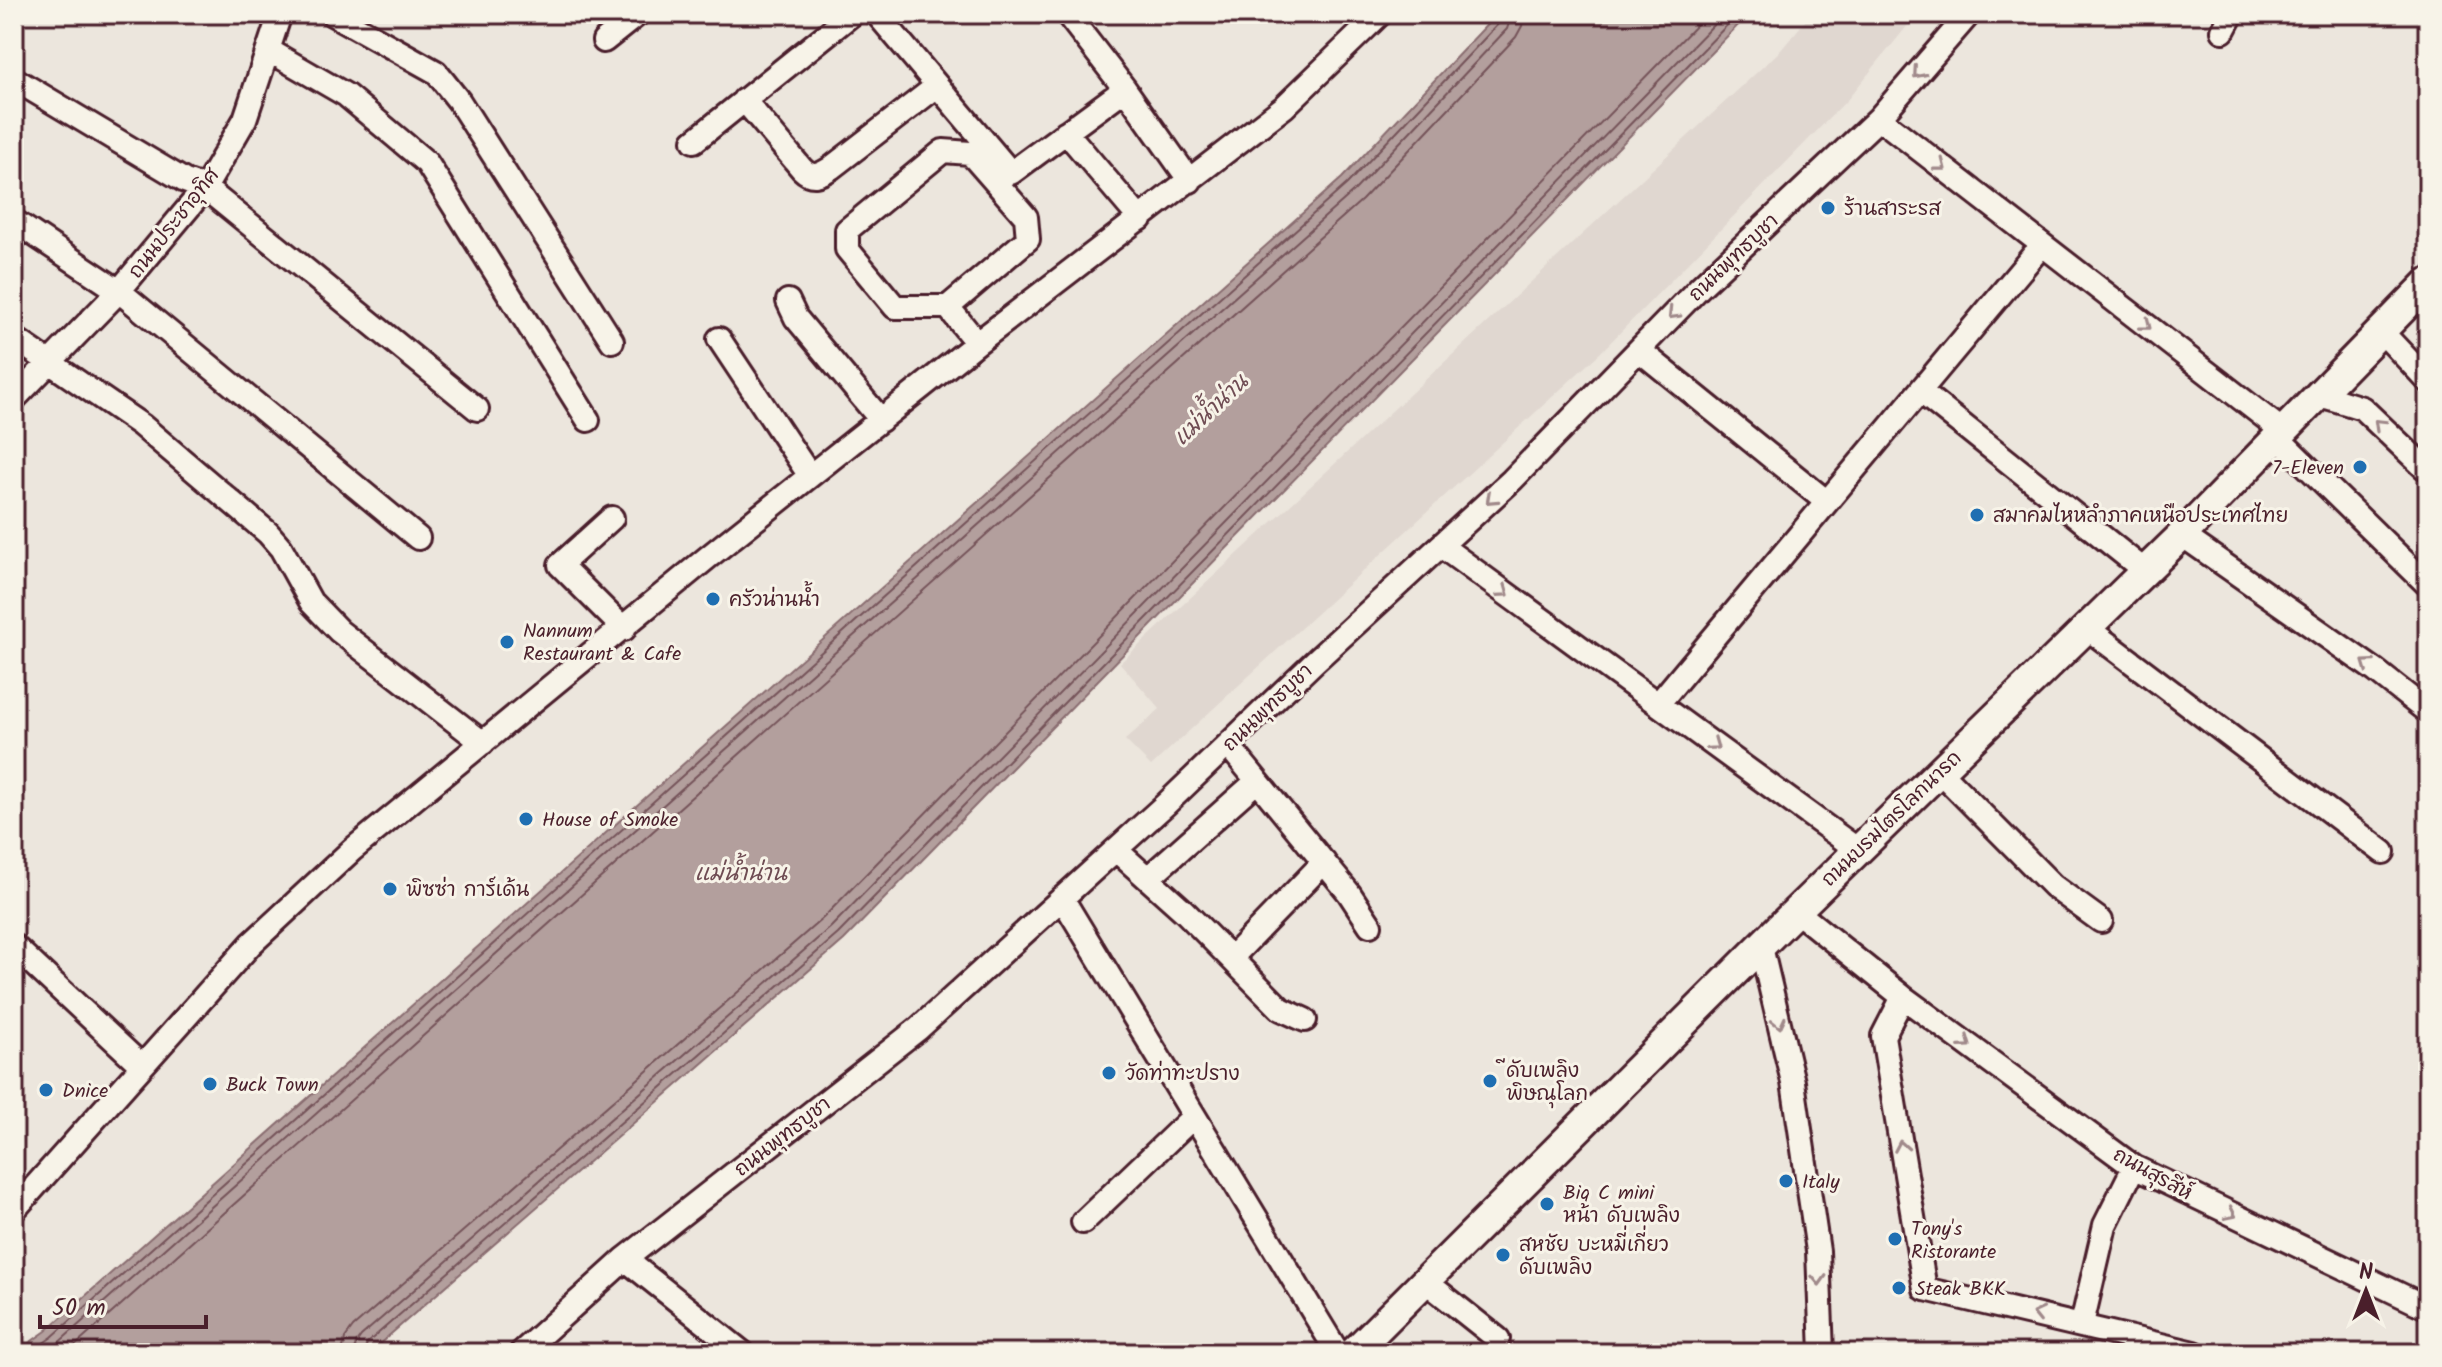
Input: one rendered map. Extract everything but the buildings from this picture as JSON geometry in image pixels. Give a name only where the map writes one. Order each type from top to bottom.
[{"type":"main road","name":"ถนนบรมไตรโลกนารถ","points":[[1353,1353],[1796,911],[2182,535],[2428,283]]},
{"type":"street","name":"ถนนประชาอุทิศ","points":[[14,399],[119,291],[205,188],[245,119],[280,14]]},
{"type":"street","points":[[332,14],[436,72],[459,101],[612,341]]},
{"type":"street","points":[[604,41],[638,14]]},
{"type":"street","points":[[694,141],[852,14]]},
{"type":"street","points":[[877,14],[1011,173],[1125,89]]},
{"type":"street","points":[[1067,14],[1190,181]]},
{"type":"street","points":[[14,1210],[251,944],[352,850],[810,476],[1284,107],[1380,14]]},
{"type":"street","name":"ถนนพุทธบูชา","points":[[528,1351],[625,1259],[918,1029],[1116,850],[1512,480],[1700,287],[1879,118],[1969,14]]},
{"type":"street","points":[[270,51],[346,95],[427,163],[588,420]]},
{"type":"street","points":[[14,79],[185,181],[205,188],[477,409]]},
{"type":"street","points":[[744,100],[802,169],[810,176],[816,176],[831,168],[937,86]]},
{"type":"street","points":[[1879,118],[2281,435],[2426,583]]},
{"type":"street","points":[[1066,132],[1140,219]]},
{"type":"street","points":[[943,151],[970,153],[1026,217],[1028,239],[948,307],[895,307],[847,249],[847,230],[943,151]]},
{"type":"street","points":[[14,221],[119,291],[418,538]]},
{"type":"street","points":[[1658,704],[2042,245]]},
{"type":"street","points":[[788,301],[796,318],[881,420]]},
{"type":"street","points":[[948,307],[977,343]]},
{"type":"street","points":[[2381,331],[2428,381]]},
{"type":"street","points":[[14,338],[141,425],[268,533],[281,548],[311,602],[339,631],[483,743]]},
{"type":"street","points":[[719,339],[810,476]]},
{"type":"street","points":[[1639,350],[1827,502]]},
{"type":"street","points":[[1920,391],[2145,571]]},
{"type":"street","points":[[2320,395],[2362,408],[2424,467],[2428,464]]},
{"type":"street","points":[[612,518],[560,565],[624,629]]},
{"type":"street","points":[[2182,535],[2376,671],[2428,712]]},
{"type":"street","points":[[1441,546],[1858,850]]},
{"type":"street","points":[[2087,628],[2383,852]]},
{"type":"street","points":[[1228,745],[1324,862],[1370,925]]},
{"type":"street","points":[[1939,771],[2053,886],[2101,921]]},
{"type":"street","points":[[1148,878],[1257,781]]},
{"type":"street","points":[[1116,850],[1281,1009],[1305,1020]]},
{"type":"street","points":[[1231,958],[1324,862]]},
{"type":"street","points":[[1062,898],[1338,1353]]},
{"type":"street","name":"ถนนสุรสีห์","points":[[1796,911],[1903,997],[2134,1167],[2428,1308]]},
{"type":"street","points":[[14,946],[142,1066]]},
{"type":"street","points":[[1761,947],[1795,1098],[1818,1251],[1822,1353]]},
{"type":"street","points":[[1903,997],[1883,1036],[1925,1289],[2195,1353]]},
{"type":"street","points":[[1083,1222],[1194,1116]]},
{"type":"street","points":[[2082,1324],[2105,1225],[2134,1167]]},
{"type":"street","points":[[625,1259],[743,1353]]},
{"type":"street","points":[[1425,1281],[1498,1339]]},
{"type":"shaded area","points":[[1811,14],[1917,14],[1847,100],[1600,353],[1151,766],[1125,740],[1160,709],[1120,663],[1781,50]]},
{"type":"water","name":"แม่น้ำน่าน","points":[[1497,14],[1749,14],[844,940],[369,1353],[15,1353],[46,1331],[1342,178]]},
{"type":"place","name":"ร้านสาระรส","points":[[1828,208]]},
{"type":"place","name":"7-Eleven","points":[[2360,467]]},
{"type":"place","name":"สมาคมไหหลำภาคเหนือประเทศไทย","points":[[1977,515]]},
{"type":"place","name":"ครัวน่านน้ำ","points":[[713,599]]},
{"type":"place","name":"Nannum Restaurant & Cafe","points":[[507,642]]},
{"type":"place","name":"House of Smoke","points":[[526,819]]},
{"type":"place","name":"พิซซ่า การ์เด้น","points":[[390,889]]},
{"type":"place","name":"วัดท่าทะปราง","points":[[1109,1073]]},
{"type":"place","name":"ีดับเพลิง พิษณุโลก","points":[[1490,1081]]},
{"type":"place","name":"Buck Town","points":[[210,1084]]},
{"type":"place","name":"Dnice","points":[[46,1090]]},
{"type":"place","name":"Italy","points":[[1786,1181]]},
{"type":"place","name":"Big C mini หน้า ดับเพลิง","points":[[1547,1204]]},
{"type":"place","name":"Tony's Ristorante","points":[[1895,1239]]},
{"type":"place","name":"สหชัย บะหมี่เกี่ยว ดับเพลิง","points":[[1503,1255]]},
{"type":"place","name":"Steak BKK","points":[[1899,1288]]}]
